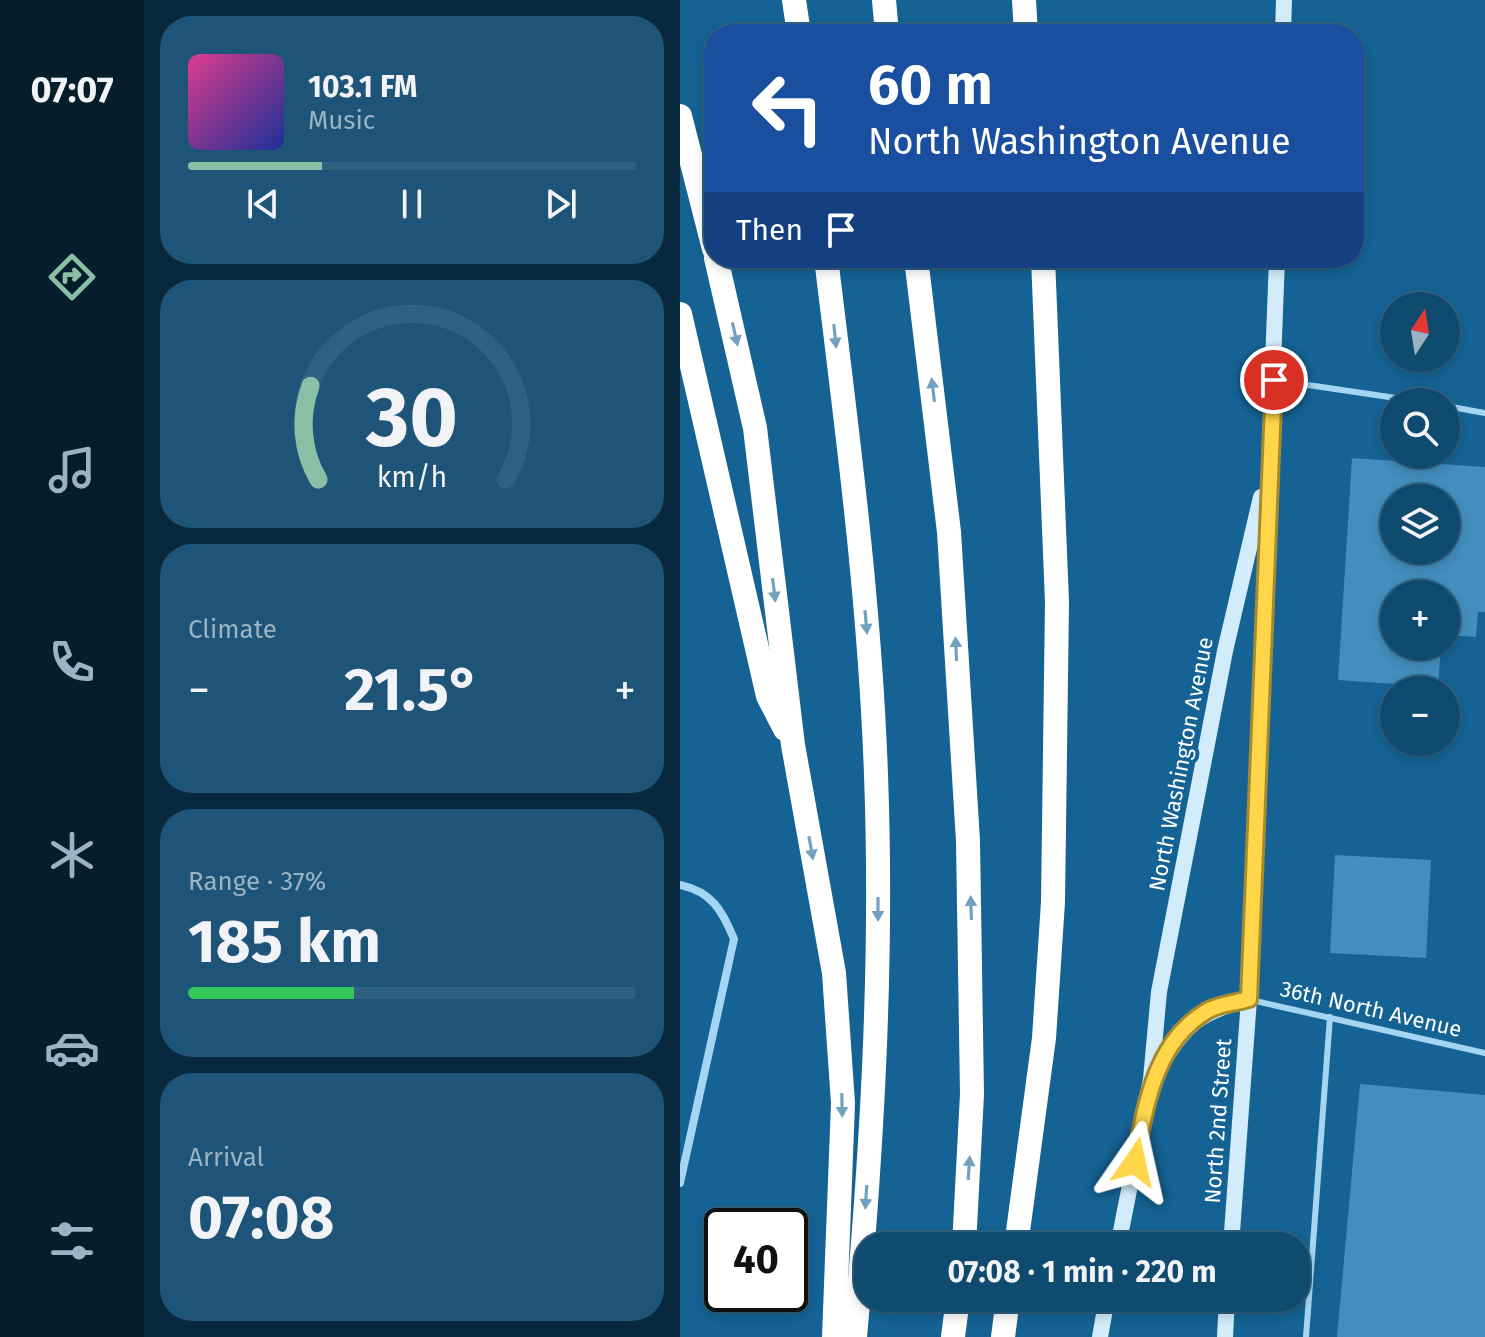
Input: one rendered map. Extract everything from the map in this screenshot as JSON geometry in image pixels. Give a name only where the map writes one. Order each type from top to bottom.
[{"type":"highway","points":[[794,0],[798,24]]},
{"type":"highway","points":[[884,0],[886,24]]},
{"type":"highway","points":[[1024,0],[1025,24]]},
{"type":"highway","points":[[680,116],[704,210]]},
{"type":"highway","points":[[718,268],[755,428],[793,745],[834,973],[840,1043],[842,1184],[834,1337]]},
{"type":"highway","points":[[827,268],[860,557],[877,803],[873,1109],[855,1337]]},
{"type":"highway","points":[[917,268],[949,532],[969,869],[972,1094],[965,1232]]},
{"type":"highway","points":[[1018,1232],[1044,1038],[1053,902],[1057,602],[1043,268]]},
{"type":"highway","points":[[680,314],[768,696],[793,745]]},
{"type":"highway","points":[[953,1337],[956,1312]]},
{"type":"highway","points":[[1003,1337],[1006,1312]]},
{"type":"street","points":[[1283,24],[1284,0]]},
{"type":"street","name":"North Washington Avenue","points":[[1151,1079],[1182,1034],[1208,1010],[1249,999],[1277,268]]},
{"type":"street","name":"North Washington Avenue","points":[[1121,1232],[1151,1079],[1159,992],[1225,651],[1270,460]]},
{"type":"street","points":[[680,885],[695,888],[719,904],[734,939],[680,1183]]},
{"type":"street","name":"North 2nd Street","points":[[1232,1232],[1249,999]]},
{"type":"street","points":[[1100,1337],[1104,1312]]},
{"type":"street","points":[[1225,1337],[1226,1312]]},
{"type":"lane","points":[[1274,380],[1380,396]]},
{"type":"lane","points":[[1460,409],[1485,413]]},
{"type":"lane","name":"36th North Avenue","points":[[1249,999],[1485,1053]]},
{"type":"lane","points":[[1306,1337],[1330,1017]]},
{"type":"building","points":[[1352,458],[1380,460],[1380,468],[1485,467],[1485,612],[1478,612],[1476,637],[1460,636],[1460,580],[1380,580],[1380,660],[1440,660],[1439,676],[1380,676],[1380,683],[1338,680]]},
{"type":"building","points":[[1335,855],[1431,860],[1426,958],[1330,953]]},
{"type":"building","points":[[1360,1084],[1485,1095],[1485,1337],[1337,1337]]},
{"type":"route","points":[[1135,1162],[1151,1079],[1182,1034],[1208,1010],[1249,999],[1274,380]]}]
